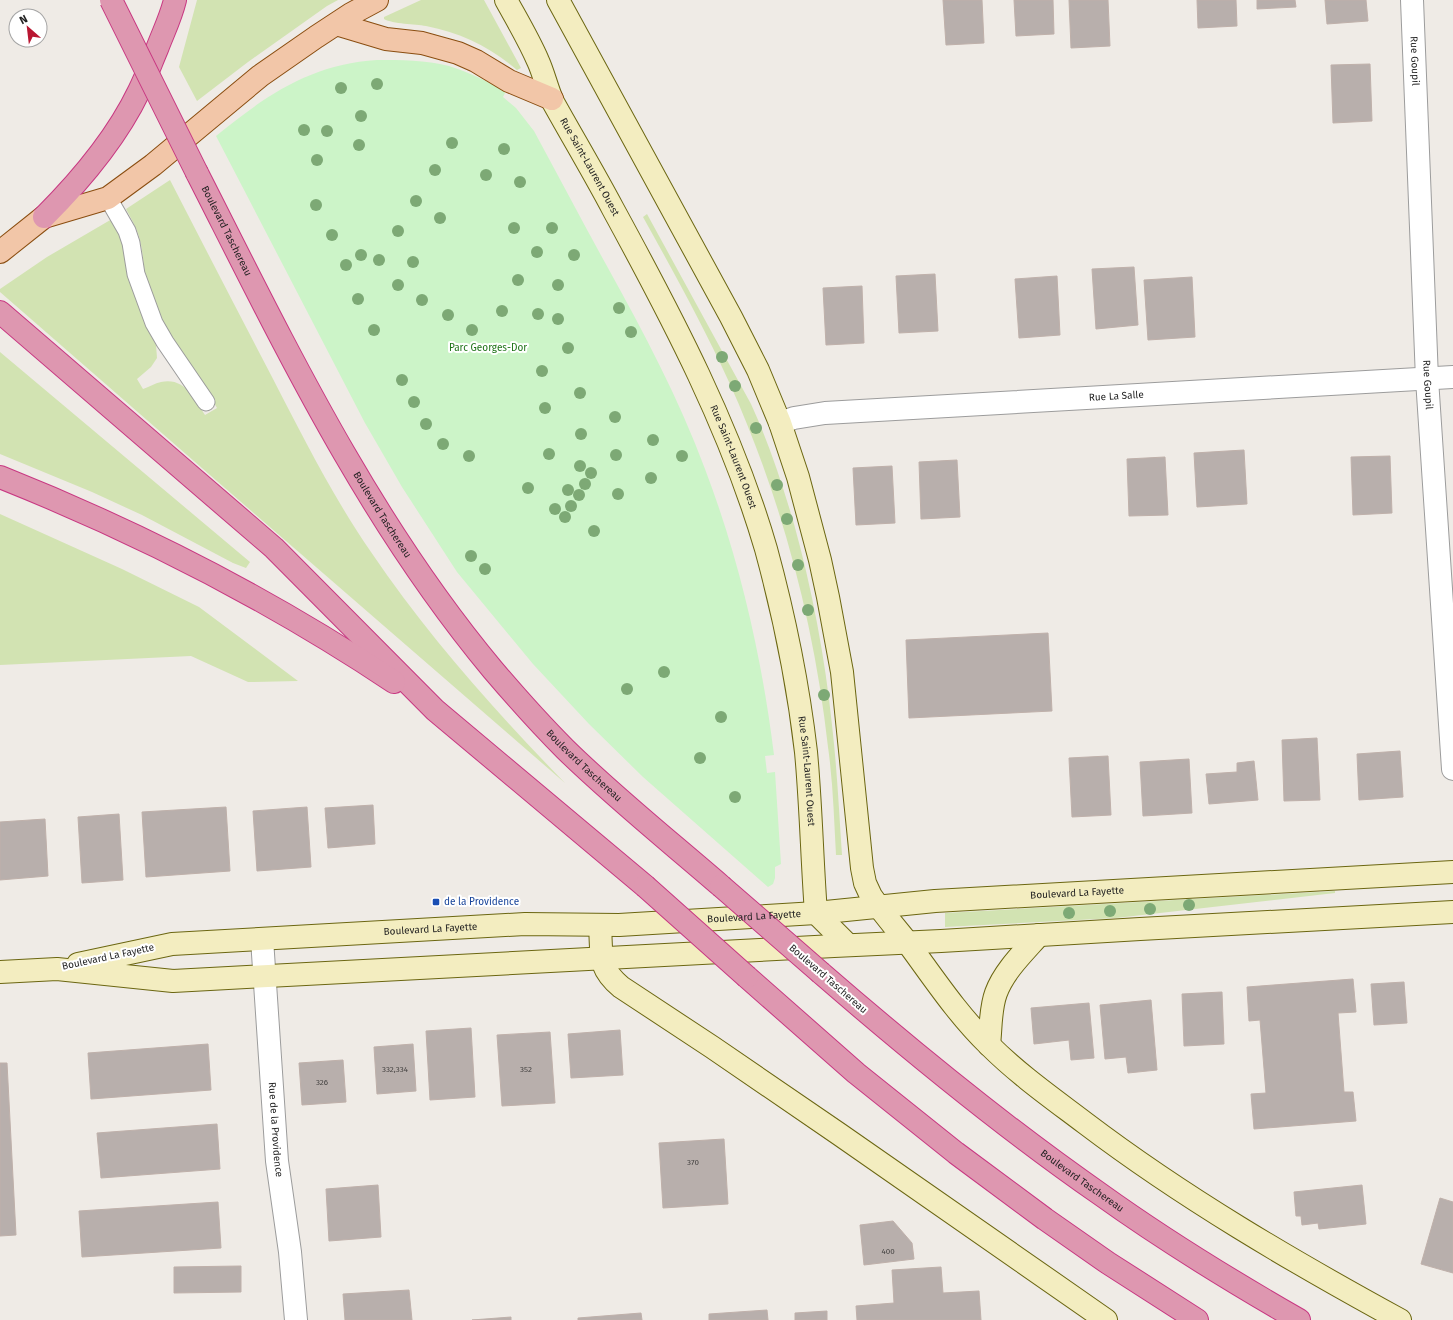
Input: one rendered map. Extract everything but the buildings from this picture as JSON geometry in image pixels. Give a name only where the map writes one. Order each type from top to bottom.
[{"type":"highway","name":"Boulevard Taschereau","points":[[111,0],[297,369],[335,439],[380,516],[432,592],[492,668],[534,717],[589,772],[821,973],[945,1078],[1075,1177],[1166,1239],[1232,1281],[1299,1320]]},
{"type":"highway","points":[[44,217],[85,173],[123,120],[139,92],[175,0]]},
{"type":"highway","points":[[0,312],[274,548],[435,710],[645,886],[856,1073],[956,1153],[1077,1241],[1140,1284],[1197,1320]]},
{"type":"highway","points":[[0,477],[115,526],[213,575],[346,650],[435,710]]},
{"type":"main road","points":[[0,252],[44,217],[108,198],[153,165],[260,76],[336,24],[377,0]]},
{"type":"main road","points":[[336,24],[386,39],[422,43],[458,52],[509,81],[552,99]]},
{"type":"street","name":"Rue Saint-Laurent Ouest","points":[[506,0],[539,62],[552,99],[614,211],[689,353],[719,420],[754,512],[779,600],[789,645],[798,699],[807,770],[816,913]]},
{"type":"street","points":[[558,0],[728,311],[755,364],[780,423],[809,516],[828,598],[845,694],[862,868],[865,883],[878,906],[955,1008],[989,1045],[1056,1101],[1109,1141],[1178,1188],[1290,1258],[1400,1320]]},
{"type":"street","name":"Rue Goupil","points":[[1412,0],[1427,379],[1453,769]]},
{"type":"street","name":"Rue La Salle","points":[[780,423],[798,417],[825,413],[1453,377]]},
{"type":"street","name":"Boulevard La Fayette","points":[[57,969],[172,944],[525,924],[619,925],[816,913],[878,906],[935,902],[1453,872]]},
{"type":"street","name":"Boulevard La Fayette","points":[[0,972],[57,969],[173,981],[907,943],[1453,912]]},
{"type":"street","points":[[816,913],[848,946]]},
{"type":"street","points":[[600,925],[602,959],[610,978],[628,992],[826,1125],[1106,1320]]},
{"type":"street","points":[[989,1045],[993,1004],[1000,982],[1039,935]]},
{"type":"street","name":"Rue de la Providence","points":[[262,939],[277,1162],[290,1252],[296,1320]]},
{"type":"lane","points":[[108,198],[127,231],[131,243],[136,274],[154,323],[165,342],[206,402]]},
{"type":"green space","points":[[197,0],[338,0],[327,6],[248,62],[197,101],[179,67]]},
{"type":"green space","points":[[421,0],[484,0],[521,68],[517,70],[486,48],[452,33],[426,26],[398,23],[384,19],[384,17]]},
{"type":"green space","name":"Parc Georges-Dor","points":[[377,60],[422,61],[449,66],[471,74],[506,91],[503,97],[516,108],[534,131],[635,317],[684,417],[718,504],[729,539],[748,610],[763,682],[774,755],[765,756],[767,773],[775,772],[781,864],[775,867],[775,878],[773,884],[768,887],[643,777],[589,724],[533,664],[457,572],[402,487],[365,423],[216,136],[234,121],[271,95],[290,84],[331,68]]},
{"type":"green space","points":[[170,180],[307,444],[357,531],[393,583],[439,643],[487,700],[565,783],[0,292],[0,289],[47,257],[112,219],[124,245],[156,345],[157,358],[151,367],[137,379],[143,389],[169,381],[183,386],[193,396],[205,415],[217,408],[203,384],[164,326],[158,313],[144,269],[139,235],[126,209]]},
{"type":"green space","points":[[647,214],[751,404],[780,478],[801,549],[822,649],[835,757],[842,855],[836,855],[830,760],[822,700],[814,653],[793,560],[748,426],[729,382],[698,319],[643,217]]},
{"type":"green space","points":[[0,352],[250,562],[246,568],[233,563],[142,515],[92,492],[0,454]]},
{"type":"green space","points":[[0,514],[122,569],[199,607],[298,681],[248,682],[191,656],[0,665]]},
{"type":"green space","points":[[1335,891],[1335,893],[1116,918],[945,927],[945,913]]},
{"type":"place","name":"de la Providence","points":[[436,902]]}]
